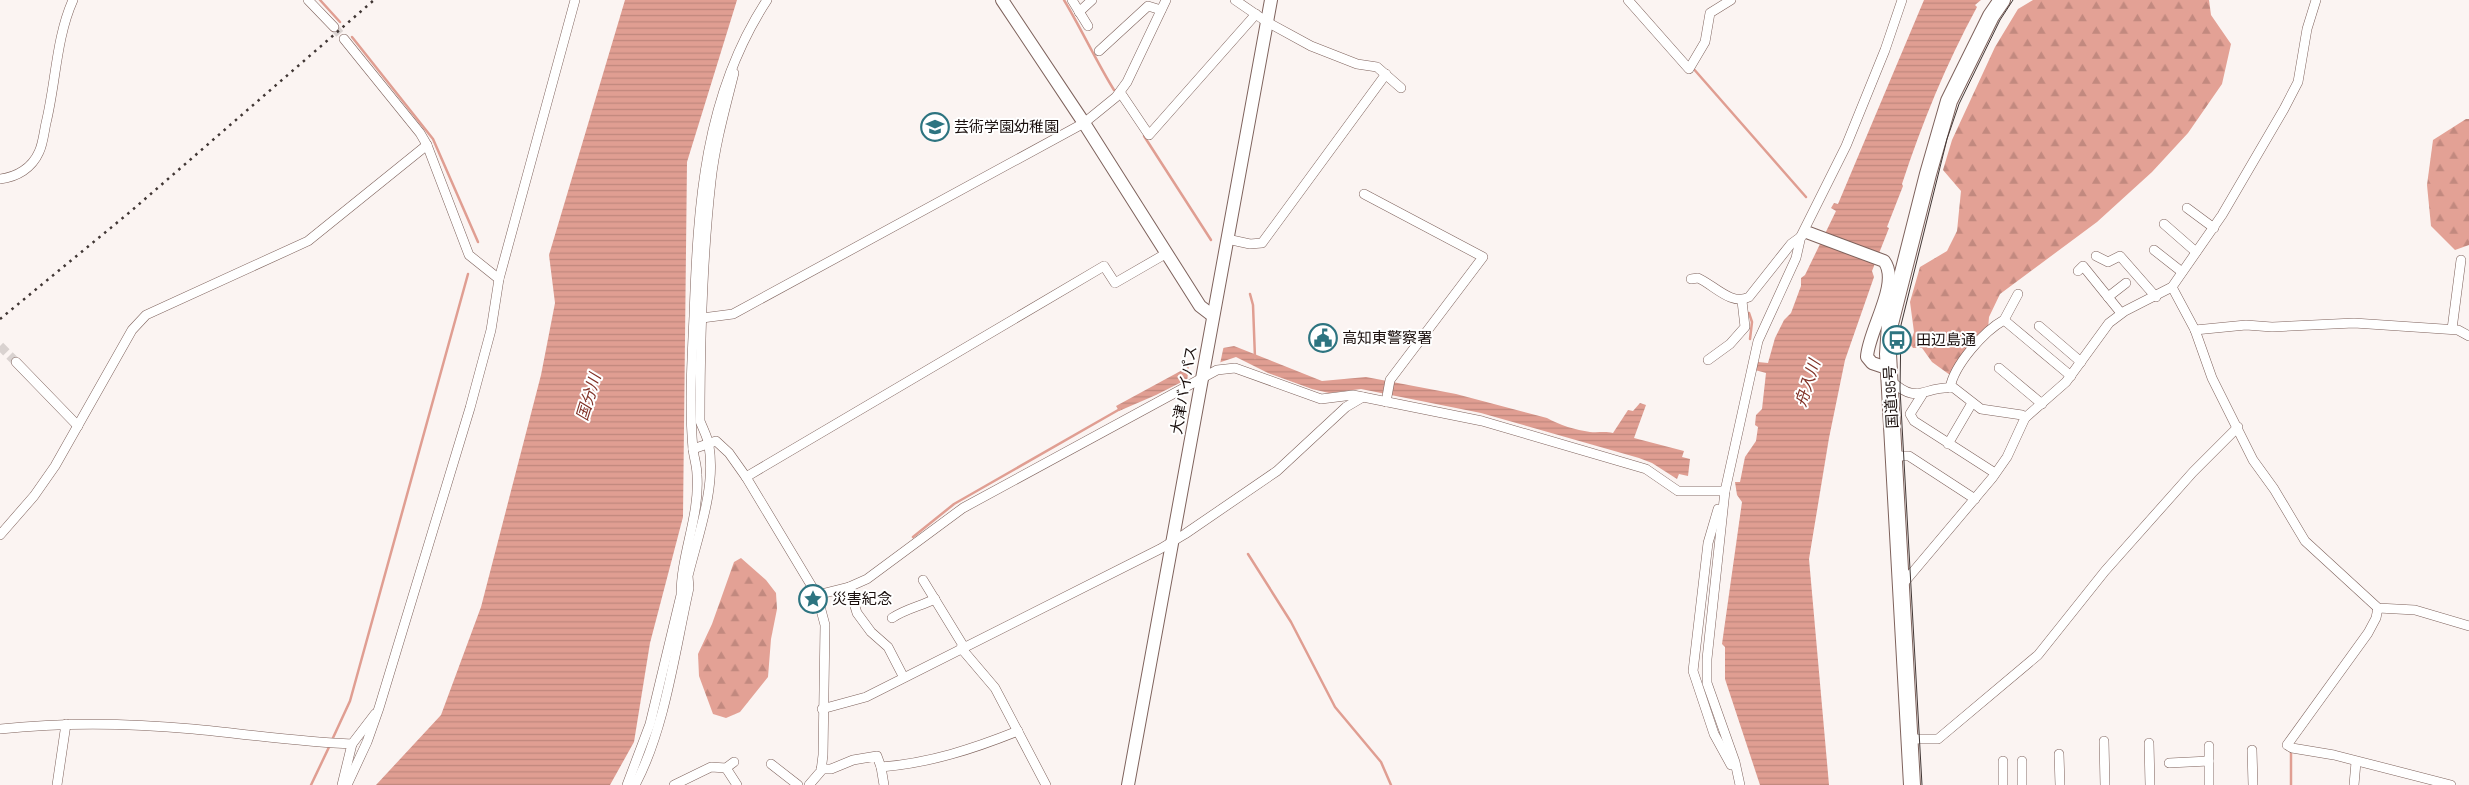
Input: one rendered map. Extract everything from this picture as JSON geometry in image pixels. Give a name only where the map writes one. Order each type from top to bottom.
[{"type":"highway","name":"国道195号","points":[[1912,785],[1892,420],[1890,324],[1928,174],[1949,101],[1991,16],[2002,0]]},
{"type":"main road","points":[[1002,0],[1084,123],[1200,306],[1212,316]]},
{"type":"main road","name":"大津バイパス","points":[[1128,785],[1271,0]]},
{"type":"main road","points":[[1805,235],[1884,261],[1889,269],[1890,281],[1867,357],[1872,363],[1890,375]]},
{"type":"street","points":[[0,179],[20,174],[30,166],[40,152],[52,99],[63,25],[73,0]]},
{"type":"street","points":[[308,0],[334,27]]},
{"type":"street","points":[[346,785],[367,742],[379,708],[470,408],[492,330],[499,279],[575,0]]},
{"type":"street","points":[[627,785],[650,724],[680,595],[681,575],[696,513],[697,476],[693,449],[692,371],[695,274],[706,155],[725,84],[740,47],[767,0]]},
{"type":"street","points":[[1072,0],[1088,26]]},
{"type":"street","points":[[1079,12],[1092,0]]},
{"type":"street","points":[[702,318],[733,314],[1084,123],[1120,92],[1127,82],[1166,0]]},
{"type":"street","points":[[1235,0],[1267,22],[1311,46],[1357,64],[1377,67],[1401,88]]},
{"type":"street","points":[[1628,0],[1689,69],[1704,42],[1710,13],[1731,0]]},
{"type":"street","points":[[1736,785],[1730,762],[1714,734],[1693,671],[1708,543],[1724,491],[1758,341],[1846,146],[1885,50],[1902,0]]},
{"type":"street","points":[[1902,585],[1975,499],[2007,457],[2025,418],[2071,376],[2106,326],[2121,313],[2156,297],[2172,287],[2214,228],[2262,149],[2298,82],[2308,29],[2316,0]]},
{"type":"street","points":[[1099,51],[1148,6],[1161,10]]},
{"type":"street","points":[[1120,92],[1149,135],[1256,14]]},
{"type":"street","points":[[344,39],[408,116],[427,145],[469,256],[499,279]]},
{"type":"street","points":[[635,785],[651,748],[689,588],[688,576],[707,498],[711,461],[709,444],[700,421],[702,318],[711,180],[718,138],[740,47]]},
{"type":"street","points":[[1228,239],[1250,244],[1262,243],[1386,74]]},
{"type":"street","points":[[0,535],[34,496],[78,426],[132,330],[146,314],[308,241],[427,145]]},
{"type":"street","points":[[1364,194],[1483,257],[1390,380],[1387,399]]},
{"type":"street","points":[[2187,208],[2214,228]]},
{"type":"street","points":[[2164,224],[2196,252]]},
{"type":"street","points":[[1691,279],[1698,278],[1731,298],[1742,301],[1749,297],[1791,244],[1805,235]]},
{"type":"street","points":[[2154,250],[2182,272]]},
{"type":"street","points":[[746,477],[1104,266],[1115,283],[1167,253]]},
{"type":"street","points":[[2096,256],[2108,262],[2120,256],[2156,297]]},
{"type":"street","points":[[2452,329],[2461,260]]},
{"type":"street","points":[[2078,270],[2083,266],[2121,313]]},
{"type":"street","points":[[2108,297],[2126,283]]},
{"type":"street","points":[[2172,287],[2195,330],[2212,378],[2253,460],[2274,489],[2305,541],[2378,608],[2416,610],[2469,626]]},
{"type":"street","points":[[1950,388],[1959,366],[1976,343],[2004,320],[2018,294]]},
{"type":"street","points":[[1708,360],[1730,344],[1745,327],[1742,301]]},
{"type":"street","points":[[2004,320],[2071,376]]},
{"type":"street","points":[[2195,330],[2246,325],[2272,327],[2354,323],[2452,329],[2469,336]]},
{"type":"street","points":[[2038,326],[2082,362]]},
{"type":"street","points":[[16,362],[78,426]]},
{"type":"street","points":[[817,595],[849,587],[867,579],[963,508],[1203,377],[1217,370],[1234,368],[1320,399],[1353,395],[1362,398],[1387,399],[1482,420],[1646,469],[1678,491],[1724,491]]},
{"type":"street","points":[[1999,368],[2042,404]]},
{"type":"street","points":[[1890,375],[1907,393],[1922,395]]},
{"type":"street","points":[[1911,417],[1922,395],[1931,390],[1950,388],[1957,390],[1972,404],[1987,411],[2022,415],[2025,418]]},
{"type":"street","points":[[822,709],[866,697],[903,676],[963,648],[1173,541],[1277,471],[1346,407],[1362,398]]},
{"type":"street","points":[[1948,444],[1972,404]]},
{"type":"street","points":[[1892,420],[1911,417],[1948,444],[1995,473]]},
{"type":"street","points":[[1910,738],[1938,738],[2038,655],[2105,571],[2193,472],[2238,427]]},
{"type":"street","points":[[693,449],[716,442],[729,453],[746,477],[817,595],[825,625],[821,768],[809,785]]},
{"type":"street","points":[[1894,456],[1909,456],[1975,499]]},
{"type":"street","points":[[1724,491],[1709,630],[1707,683],[1735,762],[1740,785]]},
{"type":"street","points":[[924,580],[963,648],[995,688],[1046,785]]},
{"type":"street","points":[[849,587],[857,613],[871,632],[888,647],[903,676]]},
{"type":"street","points":[[892,618],[901,612],[917,608],[935,598]]},
{"type":"street","points":[[2378,608],[2376,618],[2368,633],[2287,745],[2292,748],[2356,762],[2423,781],[2451,785]]},
{"type":"street","points":[[342,785],[347,744],[379,708]]},
{"type":"street","points":[[0,728],[66,724],[191,729],[326,744],[347,744]]},
{"type":"street","points":[[57,785],[66,724]]},
{"type":"street","points":[[881,767],[909,764],[972,750],[1018,731]]},
{"type":"street","points":[[2104,741],[2105,785]]},
{"type":"street","points":[[2149,743],[2150,785]]},
{"type":"street","points":[[2209,746],[2209,785]]},
{"type":"street","points":[[2252,750],[2253,785]]},
{"type":"street","points":[[2059,754],[2060,785]]},
{"type":"street","points":[[821,768],[831,769],[853,760],[877,756],[884,785]]},
{"type":"street","points":[[2002,761],[2003,785]]},
{"type":"street","points":[[2022,761],[2022,785]]},
{"type":"street","points":[[674,785],[711,767],[726,768],[734,762]]},
{"type":"street","points":[[2170,763],[2209,762]]},
{"type":"street","points":[[2354,785],[2356,762]]},
{"type":"street","points":[[771,764],[798,785]]},
{"type":"street","points":[[726,768],[737,785]]},
{"type":"green space","points":[[2033,0],[2209,0],[2211,15],[2231,44],[2222,84],[2188,133],[2152,172],[2097,222],[2000,294],[1989,317],[1988,329],[1950,375],[1932,362],[1922,348],[1913,348],[1910,344],[1914,332],[1910,302],[1920,267],[1947,251],[1957,231],[1961,191],[1943,170],[1952,140],[1995,47],[2018,9]]},
{"type":"green space","points":[[2466,119],[2469,119],[2469,245],[2455,250],[2431,226],[2427,185],[2433,140]]},
{"type":"green space","points":[[741,558],[766,580],[776,593],[777,609],[771,639],[768,677],[740,712],[726,718],[713,714],[699,676],[698,654],[712,624],[734,562]]},
{"type":"water","name":"国分川","points":[[625,0],[737,0],[687,162],[683,517],[650,643],[634,742],[610,785],[376,785],[441,715],[481,607],[541,375],[555,303],[549,255]]},
{"type":"water","name":"舟入川","points":[[1924,0],[1981,0],[1975,5],[1977,7],[1926,116],[1902,184],[1903,186],[1887,227],[1889,228],[1872,271],[1874,277],[1845,360],[1829,438],[1809,559],[1829,785],[1760,785],[1725,679],[1725,647],[1722,644],[1742,502],[1737,495],[1735,482],[1740,482],[1745,457],[1756,441],[1758,427],[1755,425],[1756,415],[1762,409],[1766,373],[1755,370],[1758,362],[1768,363],[1775,338],[1784,320],[1791,313],[1801,286],[1801,278],[1805,275],[1836,211],[1831,208],[1834,203],[1838,204]]},
{"type":"water","points":[[1234,346],[1322,381],[1366,377],[1456,394],[1547,418],[1568,427],[1590,432],[1613,433],[1628,410],[1633,411],[1640,403],[1646,405],[1634,438],[1684,451],[1682,457],[1690,459],[1688,476],[1679,474],[1677,479],[1652,463],[1639,458],[1481,413],[1361,389],[1329,393],[1312,389],[1268,373],[1236,357],[1221,362],[1156,395],[1119,411],[1116,406],[1223,348]]},
{"type":"pier","points":[[1224,345],[1220,364],[1187,382],[1189,365]]},
{"type":"waterway","points":[[320,0],[340,22]]},
{"type":"waterway","points":[[1064,0],[1114,90]]},
{"type":"waterway","points":[[352,37],[433,139],[478,242]]},
{"type":"waterway","points":[[1692,67],[1806,197]]},
{"type":"waterway","points":[[1144,136],[1211,240]]},
{"type":"waterway","points":[[332,740],[350,701],[468,274]]},
{"type":"waterway","points":[[1250,294],[1253,305],[1255,358]]},
{"type":"waterway","points":[[1749,313],[1752,322],[1750,339]]},
{"type":"waterway","points":[[913,537],[954,504],[1120,409]]},
{"type":"waterway","points":[[1248,554],[1291,622],[1335,707],[1381,762],[1391,785]]},
{"type":"waterway","points":[[311,785],[330,745]]},
{"type":"waterway","points":[[2291,752],[2291,785]]},
{"type":"tunnel","points":[[334,27],[344,39]]},
{"type":"tunnel","points":[[0,346],[16,362]]},
{"type":"tram line","points":[[1922,785],[1900,389],[1901,325],[1947,139],[1959,104],[2000,20],[2013,0]]},
{"type":"railway","points":[[0,319],[130,212],[374,0]]},
{"type":"place","name":"芸術学園幼稚園","points":[[935,127]]},
{"type":"place","name":"高知東警察署","points":[[1323,338]]},
{"type":"place","name":"田辺島通","points":[[1897,340]]},
{"type":"place","name":"災害紀念","points":[[813,599]]}]
